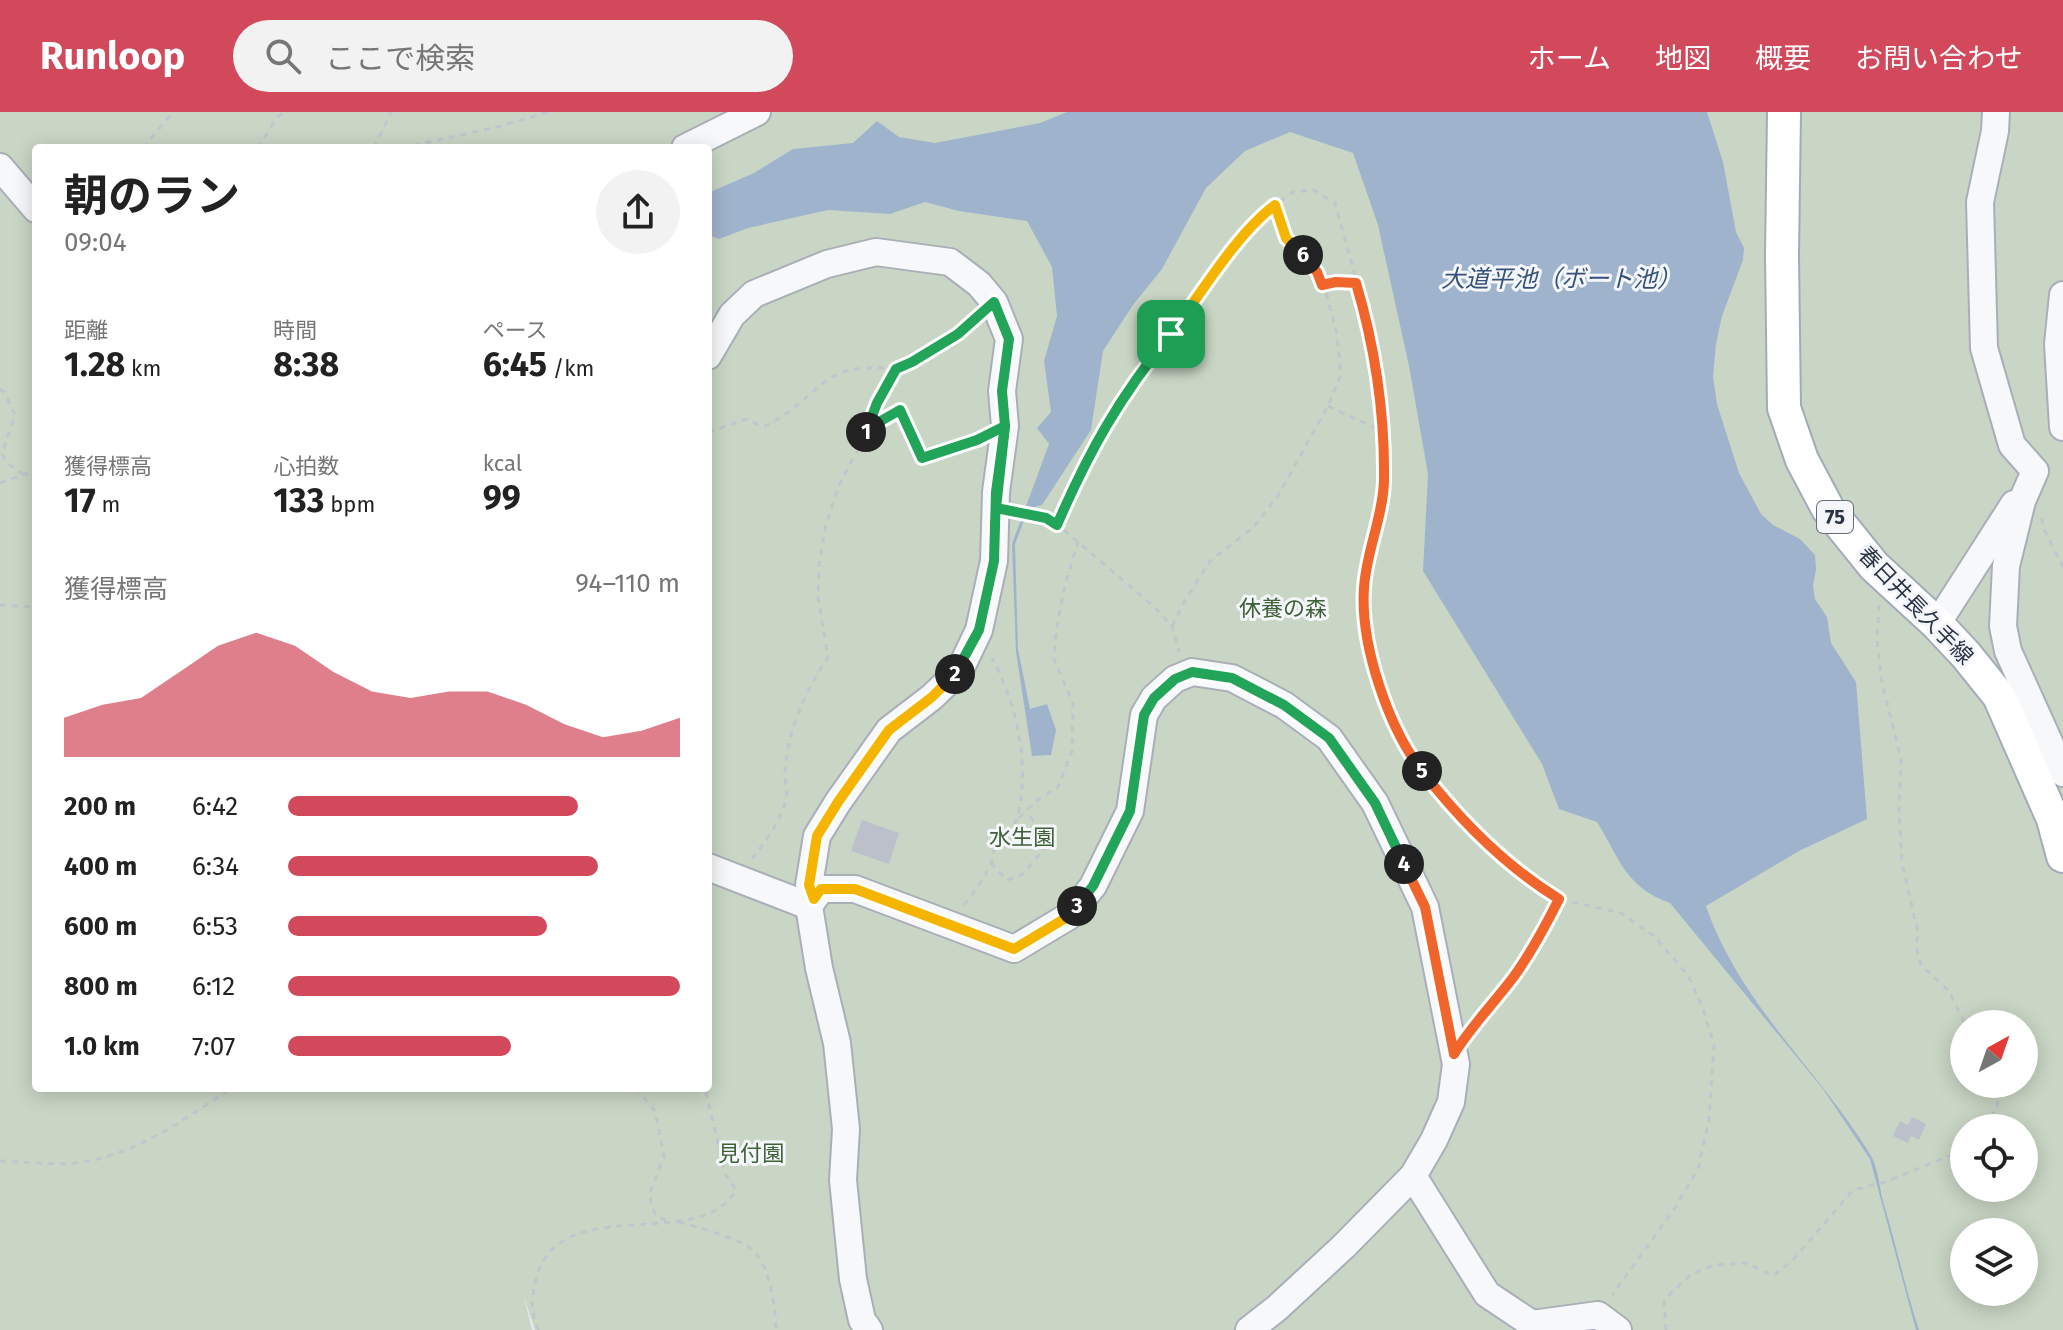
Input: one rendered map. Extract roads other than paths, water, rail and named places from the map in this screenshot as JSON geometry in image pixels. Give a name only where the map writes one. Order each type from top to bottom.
[{"type":"main road","name":"春日井長久手線","points":[[1784,112],[1784,408],[1802,460],[1828,509],[1874,566],[1937,624],[1999,696],[2053,819],[2063,856]]},
{"type":"lane","points":[[693,144],[757,112]]},
{"type":"lane","points":[[1996,112],[1980,202],[1984,348],[2012,445],[2035,471]]},
{"type":"lane","points":[[0,167],[32,204]]},
{"type":"lane","points":[[712,349],[732,315],[754,294],[827,264],[876,252],[950,262],[979,284],[994,302],[1009,339],[1002,391],[1005,426],[994,561],[979,630],[960,670],[932,697],[889,730],[838,802],[817,836],[809,885],[819,968],[837,1043],[846,1129],[843,1180],[853,1279],[862,1320],[869,1330]]},
{"type":"lane","points":[[2063,295],[2058,344],[2063,427]]},
{"type":"lane","points":[[1937,624],[2035,471]]},
{"type":"lane","points":[[2035,471],[2022,501],[2006,566],[2003,626],[2008,651],[2063,773]]},
{"type":"lane","points":[[811,902],[821,889],[855,889],[1014,949],[1069,916],[1093,886],[1130,811],[1144,715],[1154,698],[1175,679],[1192,672],[1232,678],[1284,705],[1329,738],[1375,803],[1425,907],[1456,1064],[1451,1102],[1413,1176],[1343,1247],[1249,1330]]},
{"type":"lane","points":[[712,868],[811,902]]},
{"type":"lane","points":[[1413,1176],[1487,1294],[1535,1328],[1608,1322]]},
{"type":"water","name":"大道平池（ボート池）","points":[[1067,112],[1707,112],[1723,162],[1736,232],[1744,248],[1716,344],[1713,377],[1717,404],[1739,473],[1761,514],[1773,525],[1800,539],[1815,555],[1815,599],[1827,617],[1831,643],[1856,682],[1867,819],[1799,851],[1706,906],[1738,974],[1849,1123],[1873,1159],[1919,1330],[1916,1330],[1870,1159],[1823,1089],[1670,903],[1633,880],[1597,822],[1559,809],[1542,764],[1423,571],[1428,474],[1409,366],[1378,225],[1353,153],[1290,132],[1245,151],[1206,188],[1162,269],[1133,305],[1103,351],[1091,430],[1042,505],[1034,507],[1023,523],[1015,544],[1018,649],[1030,709],[1047,704],[1056,730],[1051,755],[1032,756],[1016,652],[1012,544],[1049,444],[1037,428],[1051,412],[1044,361],[1057,316],[1052,267],[1027,221],[959,211],[925,202],[890,214],[828,210],[748,228],[719,239],[712,236],[712,191],[754,173],[793,149],[853,143],[877,121],[899,137],[935,143],[1040,123]]},
{"type":"park label","name":"休養の森","points":[[1283,608]]},
{"type":"park label","name":"水生園","points":[[1022,837]]},
{"type":"park label","name":"見付園","points":[[751,1153]]}]
